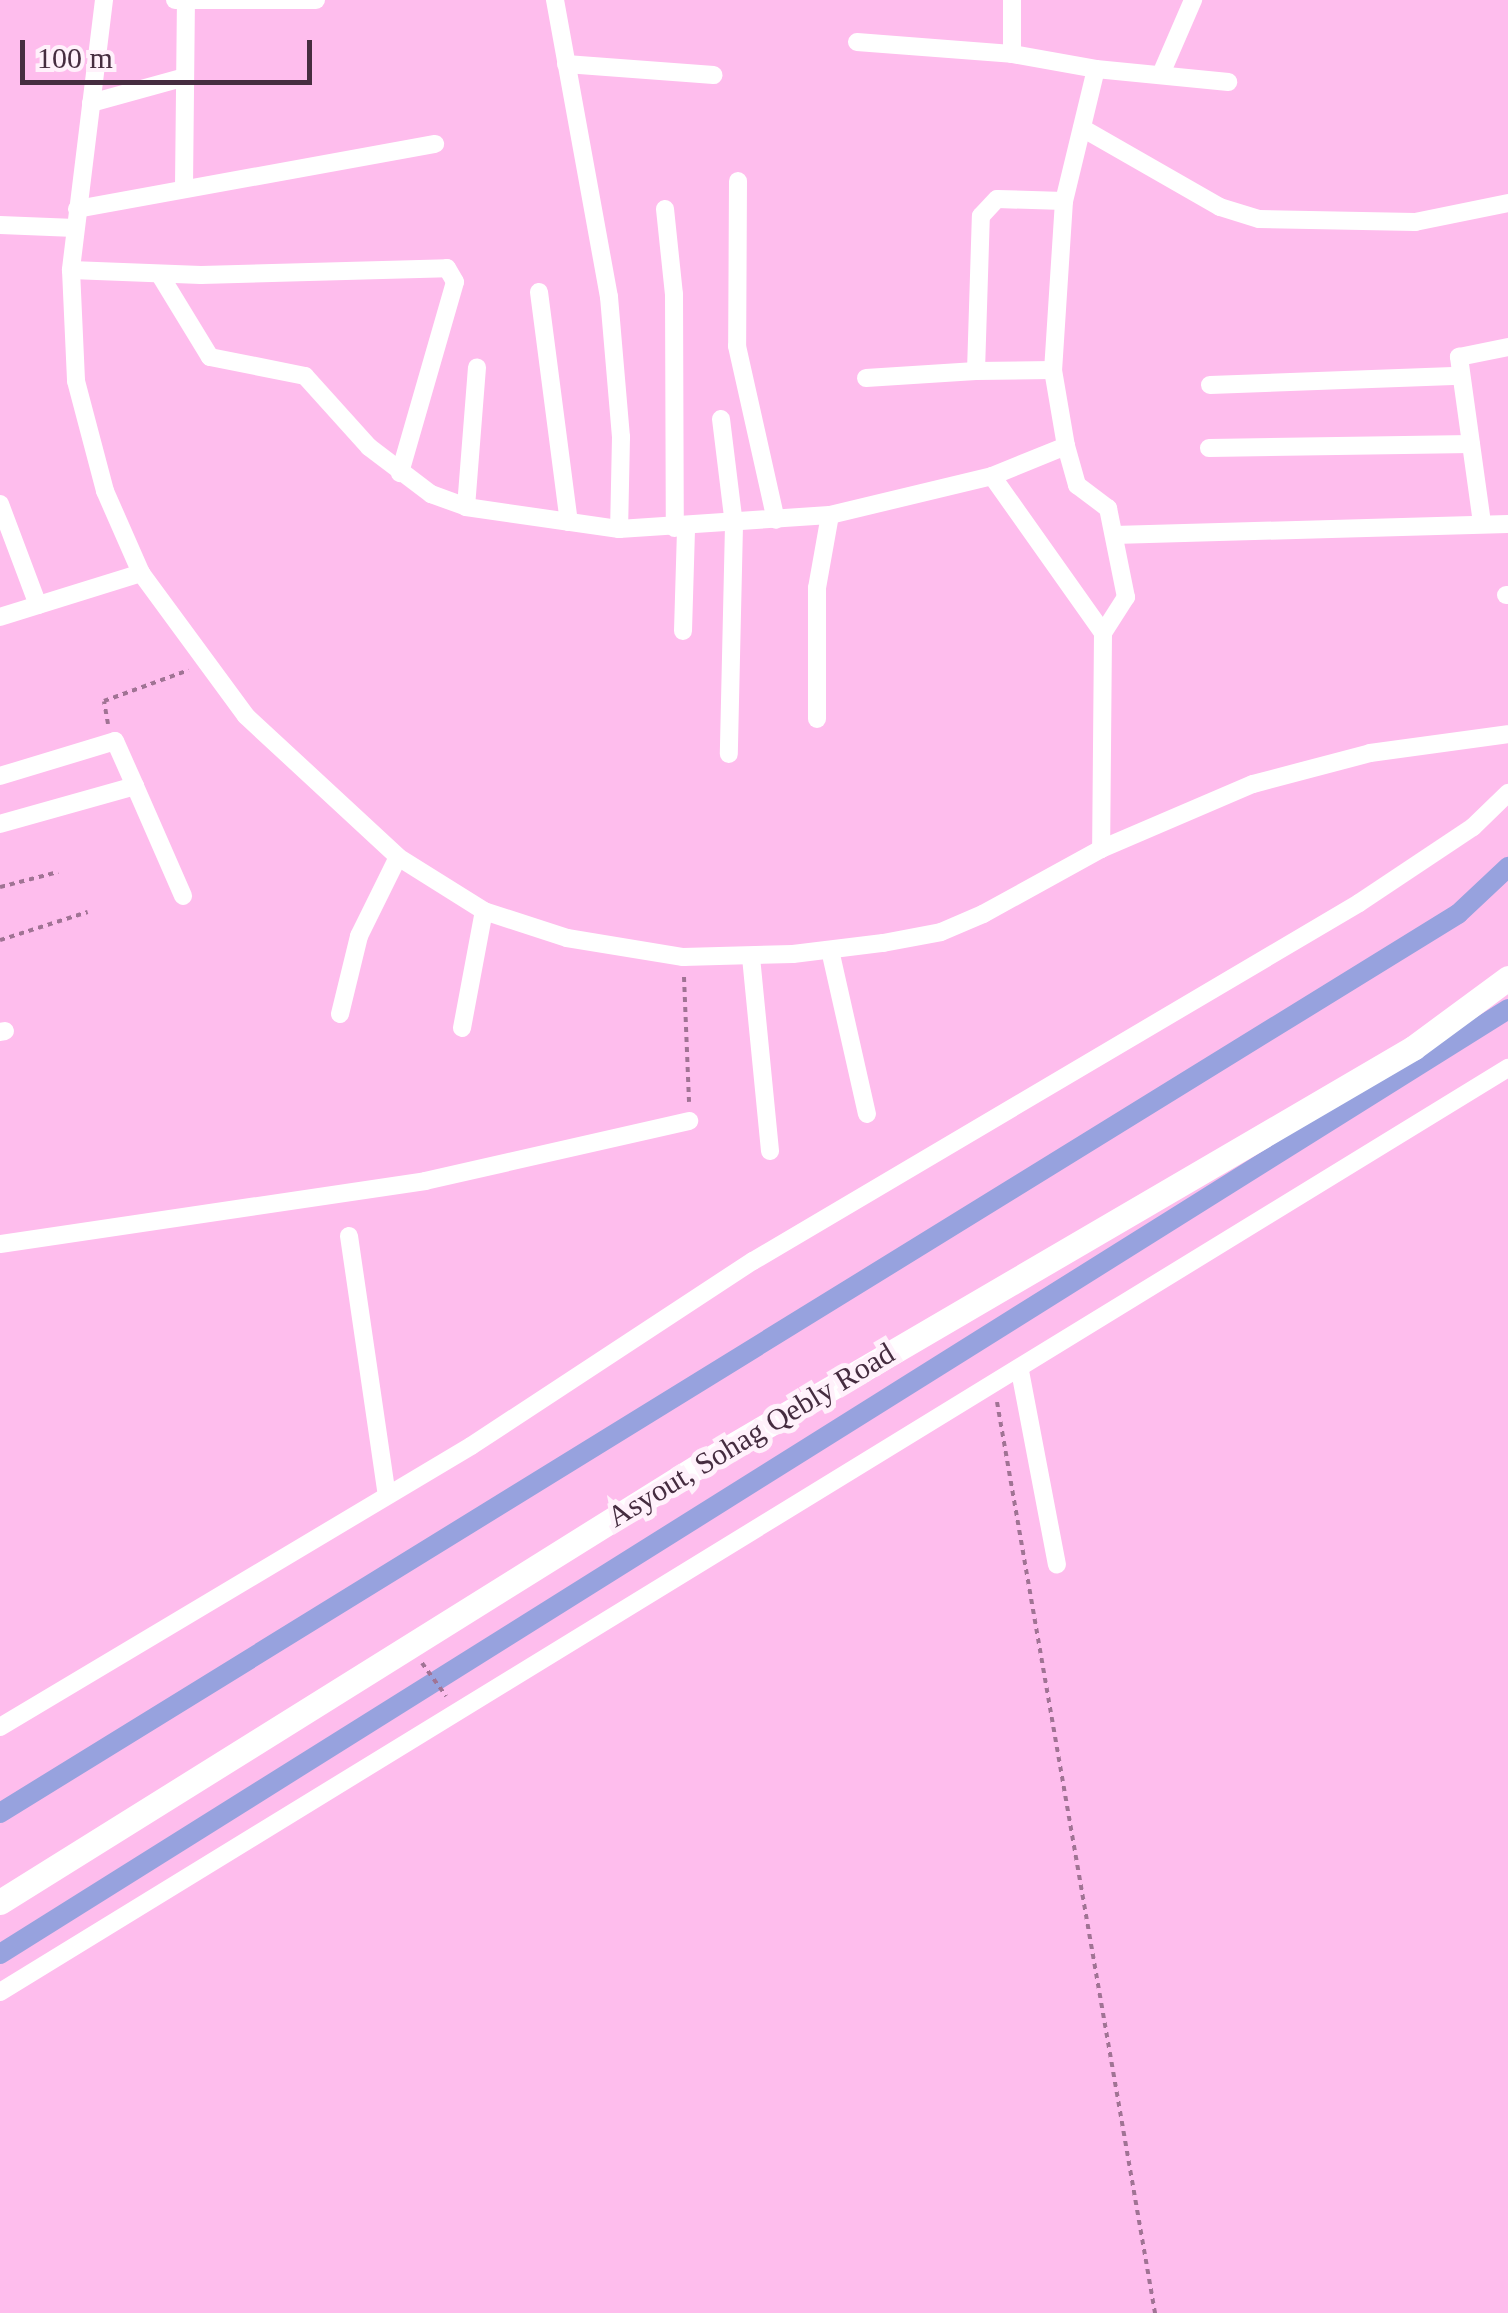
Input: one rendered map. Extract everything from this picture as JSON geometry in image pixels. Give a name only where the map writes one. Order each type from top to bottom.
[{"type":"main road","name":"Asyout, Sohag Qebly Road","points":[[0,1902],[708,1460],[1413,1048],[1508,978]]},
{"type":"street","points":[[104,0],[71,270],[76,380],[87,438],[141,573],[203,666],[271,743],[398,856],[484,911],[554,935],[683,957],[751,957],[830,950],[941,932],[1102,848],[1295,771],[1370,753],[1508,734]]},
{"type":"street","points":[[184,187],[182,1],[316,0]]},
{"type":"street","points":[[555,0],[609,297],[621,437],[619,529]]},
{"type":"street","points":[[1012,0],[1012,54]]},
{"type":"street","points":[[1161,74],[1193,0]]},
{"type":"street","points":[[856,42],[1012,54],[1096,69],[1228,82]]},
{"type":"street","points":[[566,64],[714,74]]},
{"type":"street","points":[[1096,69],[1064,201],[1053,370],[1077,485],[1108,508],[1126,597],[1103,634],[1102,848]]},
{"type":"street","points":[[91,103],[182,78]]},
{"type":"street","points":[[1082,128],[1220,207],[1258,219],[1415,222],[1508,203]]},
{"type":"street","points":[[0,225],[76,218],[184,187],[435,144]]},
{"type":"street","points":[[738,181],[737,346],[776,520]]},
{"type":"street","points":[[976,371],[982,208],[997,199],[1064,201]]},
{"type":"street","points":[[665,209],[674,294],[683,631]]},
{"type":"street","points":[[71,270],[160,275],[452,271],[456,282],[400,474]]},
{"type":"street","points":[[160,275],[210,357],[305,376],[400,474],[466,507],[619,529],[734,525],[830,515],[992,476],[1066,446]]},
{"type":"street","points":[[539,292],[568,522]]},
{"type":"street","points":[[1482,523],[1460,376],[1461,352],[1508,347]]},
{"type":"street","points":[[466,507],[477,367]]},
{"type":"street","points":[[866,378],[1053,370]]},
{"type":"street","points":[[1210,385],[1460,376]]},
{"type":"street","points":[[720,419],[734,525],[729,754]]},
{"type":"street","points":[[1209,448],[1471,444]]},
{"type":"street","points":[[992,476],[1103,634]]},
{"type":"street","points":[[1,511],[38,605]]},
{"type":"street","points":[[817,719],[816,588],[830,515]]},
{"type":"street","points":[[1114,535],[1508,524]]},
{"type":"street","points":[[0,617],[141,573]]},
{"type":"street","points":[[0,776],[115,741],[183,896]]},
{"type":"street","points":[[0,824],[134,786]]},
{"type":"street","points":[[0,1727],[526,1412],[753,1261],[1359,903],[1473,827],[1508,792]]},
{"type":"street","points":[[340,1014],[359,936],[398,856]]},
{"type":"street","points":[[462,1028],[484,911]]},
{"type":"street","points":[[830,950],[867,1114]]},
{"type":"street","points":[[751,957],[770,1151]]},
{"type":"street","points":[[0,1992],[455,1708],[993,1388],[1508,1068]]},
{"type":"street","points":[[0,1244],[425,1181],[689,1121]]},
{"type":"street","points":[[349,1236],[388,1494]]},
{"type":"street","points":[[1020,1371],[1057,1565]]},
{"type":"path","points":[[102,703],[203,666]]},
{"type":"path","points":[[0,888],[58,872]]},
{"type":"path","points":[[0,940],[88,912]]},
{"type":"path","points":[[683,957],[689,1121]]},
{"type":"path","points":[[993,1388],[1155,2313]]},
{"type":"path","points":[[428,1670],[450,1701]]},
{"type":"waterway","points":[[0,1813],[1458,914],[1508,867]]},
{"type":"waterway","points":[[0,1954],[1508,1009]]}]
